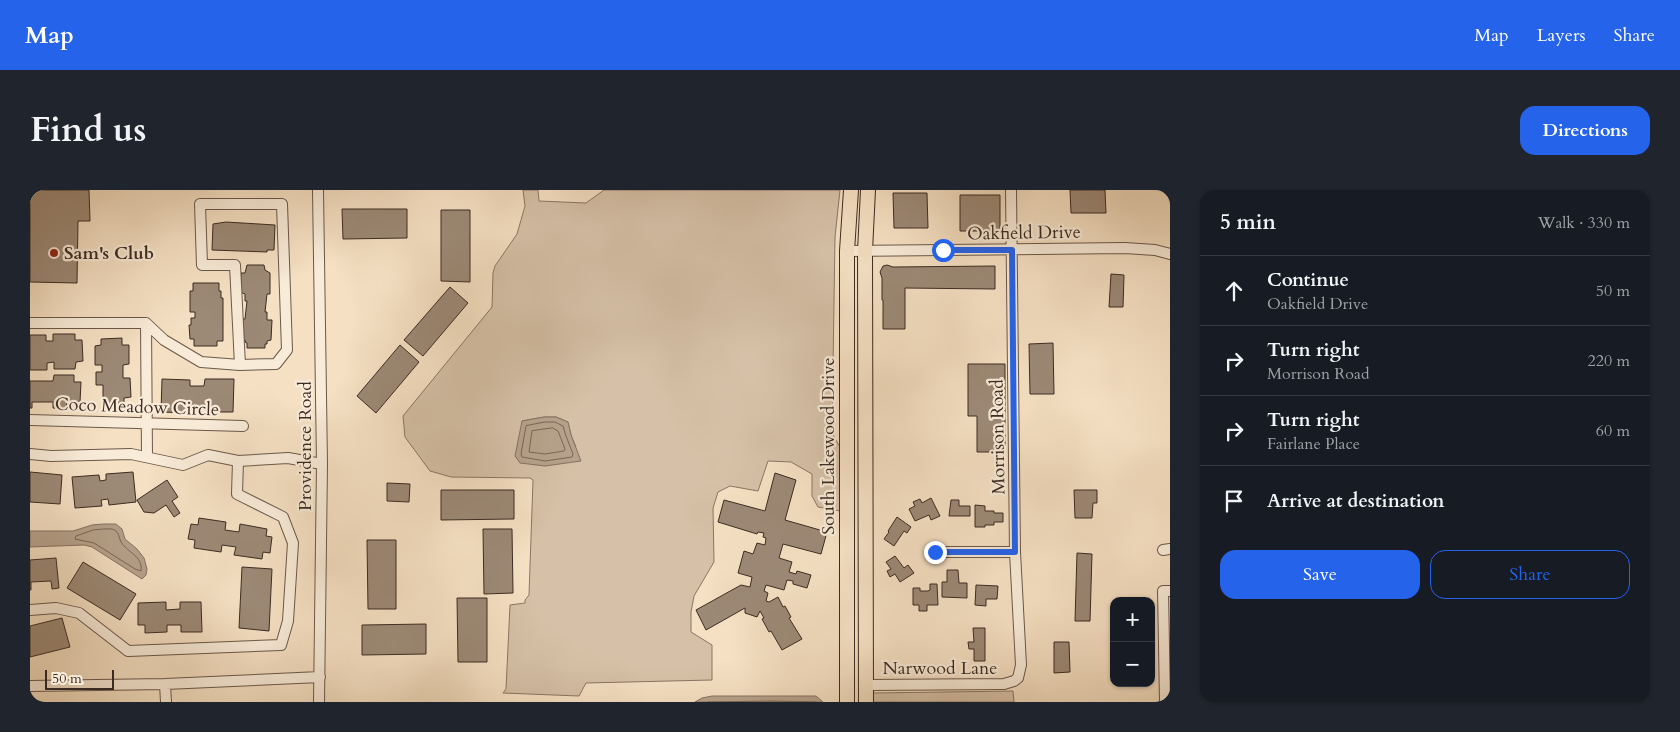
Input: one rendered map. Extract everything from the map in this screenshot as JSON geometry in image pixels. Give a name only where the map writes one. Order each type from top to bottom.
[{"type":"main road","name":"South Lakewood Drive","points":[[847,702],[847,251],[850,190]]},
{"type":"main road","points":[[866,702],[865,251],[868,190]]},
{"type":"street","name":"Providence Road","points":[[318,190],[322,464],[319,702]]},
{"type":"street","name":"Morrison Road","points":[[1011,190],[1015,552],[1021,665],[1018,678],[1014,682]]},
{"type":"street","points":[[30,323],[146,323],[164,340],[201,362],[240,365],[276,364],[287,350],[282,204],[200,204],[202,265],[235,266],[240,365]]},
{"type":"street","name":"Oakfield Drive","points":[[847,251],[1141,248],[1170,254]]},
{"type":"street","points":[[146,323],[148,457]]},
{"type":"street","name":"Coco Meadow Circle","points":[[30,420],[243,426]]},
{"type":"street","points":[[30,454],[51,456],[131,454],[184,465],[208,455],[238,461],[288,458],[322,464]]},
{"type":"street","points":[[30,610],[56,608],[79,613],[128,651],[281,645],[288,621],[292,543],[283,517],[237,494],[238,461]]},
{"type":"street","points":[[935,552],[1015,552]]},
{"type":"street","points":[[1165,702],[1163,591],[1170,591]]},
{"type":"street","points":[[30,686],[165,684],[320,677]]},
{"type":"street","name":"Narwood Lane","points":[[866,685],[1004,684],[1014,682]]},
{"type":"street","points":[[165,684],[166,702]]},
{"type":"shaded area","points":[[523,190],[538,190],[539,201],[586,203],[604,190],[840,190],[835,237],[832,433],[840,447],[840,511],[818,507],[812,496],[812,474],[791,462],[768,461],[758,491],[730,486],[718,492],[713,508],[714,562],[694,596],[691,612],[691,632],[712,645],[712,680],[586,683],[579,696],[503,693],[506,689],[510,605],[525,603],[529,595],[533,480],[530,478],[451,477],[430,471],[405,437],[403,416],[492,307],[495,266],[517,234],[525,206]],"holes":[[[556,417],[568,422],[576,447],[522,421]]]},
{"type":"shaded area","points":[[1013,691],[1014,702],[873,702],[873,693]]},
{"type":"water","points":[[556,417],[568,422],[581,461],[545,466],[520,463],[515,456],[522,421]]},
{"type":"water","points":[[116,524],[122,529],[125,539],[144,558],[147,569],[146,575],[142,579],[92,547],[84,545],[30,547],[30,531],[73,531],[92,525]]},
{"type":"water","points":[[712,696],[816,696],[823,702],[695,702]]},
{"type":"building","name":"Sam's Club","points":[[30,190],[89,190],[90,221],[78,221],[77,283],[30,282]]},
{"type":"building","points":[[1070,190],[1105,190],[1106,213],[1071,213]]},
{"type":"building","points":[[893,193],[927,193],[928,228],[894,228]]},
{"type":"building","points":[[960,195],[1000,195],[1000,231],[960,231]]},
{"type":"building","points":[[342,209],[407,209],[407,238],[343,239]]},
{"type":"building","points":[[441,210],[470,210],[470,282],[441,281]]},
{"type":"building","points":[[226,222],[275,225],[274,250],[267,250],[267,252],[212,250],[213,224]]},
{"type":"building","points":[[247,265],[264,265],[265,270],[270,273],[270,294],[267,294],[265,312],[267,312],[267,320],[272,320],[271,340],[267,341],[265,348],[247,348],[245,340],[241,340],[241,319],[245,319],[247,301],[245,301],[245,294],[240,292],[241,273],[245,273]]},
{"type":"building","points":[[883,266],[893,267],[995,266],[995,289],[905,288],[905,329],[883,329],[882,278],[880,272]]},
{"type":"building","points":[[1111,274],[1124,275],[1123,307],[1109,307]]},
{"type":"building","points":[[193,283],[219,283],[219,291],[221,291],[221,298],[223,298],[223,341],[217,341],[217,346],[194,346],[194,339],[190,339],[189,325],[191,325],[191,318],[195,318],[195,312],[190,312],[190,291],[193,291]]},
{"type":"building","points":[[450,287],[468,303],[423,356],[404,340]]},
{"type":"building","points":[[53,334],[75,334],[75,340],[82,340],[83,361],[76,362],[75,369],[54,369],[54,362],[47,363],[47,370],[30,370],[30,335],[46,335],[46,341],[53,341]]},
{"type":"building","points":[[122,338],[122,345],[129,345],[129,364],[123,365],[123,378],[130,378],[131,397],[124,398],[124,404],[103,405],[103,385],[96,385],[96,372],[102,372],[102,365],[95,365],[95,346],[101,345],[101,339]]},
{"type":"building","points":[[1053,343],[1054,394],[1030,394],[1029,344]]},
{"type":"building","points":[[400,345],[419,362],[376,413],[357,396]]},
{"type":"building","points":[[968,364],[1005,364],[1005,452],[977,452],[977,416],[968,416]]},
{"type":"building","points":[[54,375],[74,375],[74,382],[81,382],[80,402],[67,402],[66,409],[53,408],[53,402],[32,402],[32,408],[30,408],[30,381],[53,381]]},
{"type":"building","points":[[162,379],[190,380],[190,386],[204,386],[205,379],[234,379],[233,412],[205,412],[205,406],[190,406],[190,413],[161,412]]},
{"type":"building","points":[[30,472],[62,475],[60,504],[30,502]]},
{"type":"building","points":[[133,472],[136,502],[109,505],[108,499],[101,500],[102,506],[75,508],[72,477],[99,475],[100,481],[106,480],[106,474]]},
{"type":"building","points":[[775,473],[796,480],[785,520],[827,532],[821,554],[783,544],[779,558],[792,562],[789,572],[796,574],[797,571],[811,575],[807,588],[787,580],[784,590],[766,585],[764,591],[768,593],[766,601],[769,602],[778,597],[783,607],[785,606],[791,617],[789,618],[802,639],[782,650],[771,631],[769,632],[760,611],[757,617],[745,613],[745,608],[706,630],[696,610],[741,585],[750,587],[752,577],[738,573],[744,551],[753,554],[757,543],[765,545],[766,538],[763,537],[764,533],[758,532],[757,534],[718,522],[724,500],[765,511]]},
{"type":"building","points":[[167,480],[178,497],[172,501],[180,513],[174,517],[166,505],[154,513],[144,512],[137,500]]},
{"type":"building","points":[[387,483],[410,484],[409,502],[387,501]]},
{"type":"building","points":[[441,490],[514,490],[514,519],[441,520]]},
{"type":"building","points":[[1074,490],[1097,490],[1097,503],[1093,503],[1092,518],[1075,518]]},
{"type":"building","points":[[931,498],[940,516],[931,520],[929,515],[915,521],[909,509],[915,506],[913,502],[920,499],[922,503]]},
{"type":"building","points":[[951,500],[959,500],[959,506],[970,506],[970,516],[949,516]]},
{"type":"building","points":[[975,505],[985,506],[985,511],[1003,513],[1003,522],[994,522],[994,525],[985,525],[985,527],[975,527]]},
{"type":"building","points":[[897,517],[911,527],[907,533],[904,531],[894,546],[884,539]]},
{"type":"building","points":[[199,518],[226,522],[225,530],[239,532],[240,524],[267,529],[266,536],[272,537],[270,553],[263,552],[262,559],[234,555],[236,547],[222,545],[221,552],[194,548],[195,540],[188,539],[191,524],[198,525]]},
{"type":"building","points":[[483,529],[512,529],[513,593],[484,594]]},
{"type":"building","points":[[367,540],[396,540],[396,609],[368,609]]},
{"type":"building","points":[[1077,553],[1092,554],[1090,621],[1075,621]]},
{"type":"building","points":[[895,556],[904,568],[908,565],[914,573],[900,582],[895,574],[890,577],[887,571],[891,569],[886,562]]},
{"type":"building","points":[[56,558],[59,588],[52,589],[51,581],[31,582],[30,590],[30,560]]},
{"type":"building","points":[[83,562],[136,594],[120,620],[67,588]]},
{"type":"building","points":[[242,567],[272,569],[269,631],[239,628]]},
{"type":"building","points":[[947,570],[958,570],[959,583],[967,583],[967,598],[942,597],[942,582],[947,582]]},
{"type":"building","points":[[930,584],[937,584],[938,605],[927,605],[927,611],[919,611],[919,605],[913,605],[913,588],[920,588],[920,591],[928,591],[930,590]]},
{"type":"building","points":[[976,585],[998,586],[997,599],[986,599],[986,606],[975,605]]},
{"type":"building","points":[[457,598],[487,598],[487,662],[458,662]]},
{"type":"building","points":[[166,602],[166,610],[180,609],[180,602],[201,602],[202,632],[181,632],[181,625],[167,625],[167,632],[145,633],[145,625],[138,625],[138,603]]},
{"type":"building","points":[[62,618],[70,647],[30,657],[30,626]]},
{"type":"building","points":[[426,624],[426,654],[362,655],[362,625]]},
{"type":"building","points":[[973,628],[985,628],[985,661],[974,661],[974,649],[969,649],[968,642],[974,642]]},
{"type":"building","points":[[1054,642],[1069,642],[1070,672],[1054,673]]},
{"type":"place","name":"Sam's Club","points":[[54,253]]},
{"type":"route","points":[[935,552],[1015,552],[1012,250],[943,250]]}]
